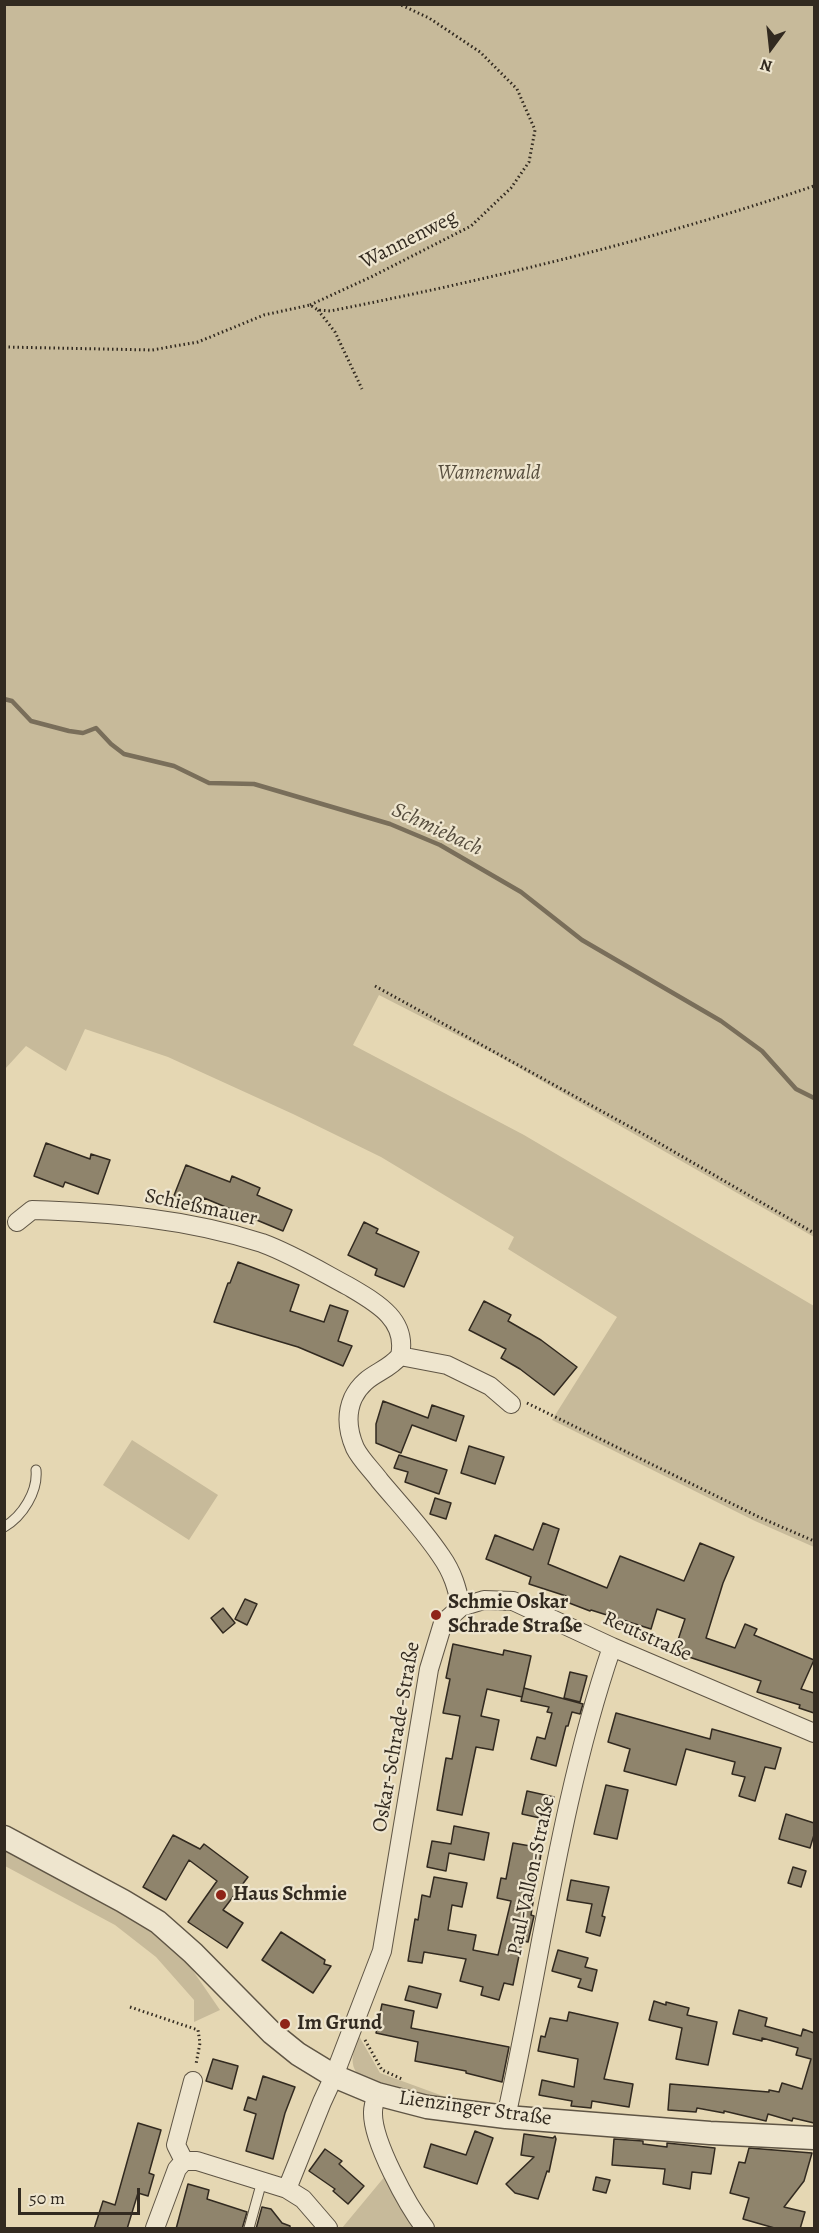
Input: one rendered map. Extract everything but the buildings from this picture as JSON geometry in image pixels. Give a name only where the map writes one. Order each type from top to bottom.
[{"type":"street","name":"Schießmauer","points":[[17,1222],[32,1210],[139,1217],[212,1229],[263,1244],[304,1262],[378,1303],[399,1328],[402,1338],[400,1356]]},
{"type":"street","points":[[460,1607],[456,1582],[442,1557],[367,1465],[356,1448],[350,1432],[349,1413],[353,1399],[364,1382],[400,1356],[447,1365],[490,1386],[511,1404]]},
{"type":"street","name":"Reutstraße","points":[[460,1607],[484,1600],[513,1600],[612,1647],[814,1732]]},
{"type":"street","name":"Oskar-Schrade-Straße","points":[[334,2076],[382,1951],[429,1669],[443,1623],[460,1607]]},
{"type":"street","name":"Paul-Vallon-Straße","points":[[506,2116],[561,1840],[584,1740],[612,1647]]},
{"type":"street","name":"Lienzinger Straße","points":[[4,1837],[158,1922],[194,1953],[272,2034],[298,2054],[334,2076],[377,2094],[427,2107],[506,2116],[710,2133],[814,2138]]},
{"type":"street","points":[[287,2190],[334,2076]]},
{"type":"street","points":[[184,2161],[176,2145],[193,2081]]},
{"type":"street","points":[[377,2094],[373,2113],[377,2134],[410,2209],[425,2229]]},
{"type":"street","points":[[155,2229],[177,2169],[184,2161],[197,2161],[287,2190],[303,2199],[328,2229]]},
{"type":"lane","points":[[4,1527],[11,1523],[31,1498],[37,1483],[36,1470]]},
{"type":"lane","points":[[249,2229],[262,2181]]},
{"type":"path","name":"Wannenweg","points":[[4,347],[152,350],[198,342],[264,315],[310,305],[471,226],[511,188],[529,162],[535,130],[517,89],[480,52],[429,18],[399,4]]},
{"type":"path","points":[[318,310],[330,311],[432,291],[610,247],[814,186]]},
{"type":"path","points":[[310,305],[318,310],[335,332],[362,389]]},
{"type":"path","points":[[375,986],[642,1134],[814,1233]]},
{"type":"path","points":[[511,1404],[519,1400],[761,1518],[814,1541]]},
{"type":"path","points":[[130,2007],[198,2030],[200,2043],[193,2081]]},
{"type":"path","points":[[353,2028],[360,2030],[382,2070],[406,2081]]},
{"type":"green space","name":"Wannenwald","points":[[5,4],[814,5],[814,1237],[498,1056],[379,995],[353,1045],[524,1135],[814,1306],[814,1547],[755,1521],[552,1420],[617,1317],[508,1249],[514,1237],[381,1157],[168,1057],[85,1029],[66,1071],[26,1046],[5,1069]]},
{"type":"green space","points":[[132,1440],[218,1495],[189,1540],[103,1485]]},
{"type":"green space","points":[[4,1848],[136,1919],[187,1962],[220,2010],[194,2022],[194,2000],[156,1957],[115,1925],[5,1866]]},
{"type":"green space","points":[[359,2036],[380,2073],[443,2096],[443,2098],[397,2090],[363,2078],[357,2073],[353,2064],[353,2054]]},
{"type":"green space","points":[[386,2175],[391,2191],[419,2228],[342,2228]]},
{"type":"waterway","name":"Schmiebach","points":[[4,699],[12,701],[31,721],[83,733],[96,728],[124,754],[174,766],[209,783],[254,784],[390,824],[440,845],[521,892],[582,940],[721,1021],[762,1051],[796,1089],[814,1098]]},
{"type":"place","name":"Schmie Oskar Schrade Straße","points":[[436,1615]]},
{"type":"place","name":"Haus Schmie","points":[[221,1895]]},
{"type":"place","name":"Im Grund","points":[[285,2024]]}]
